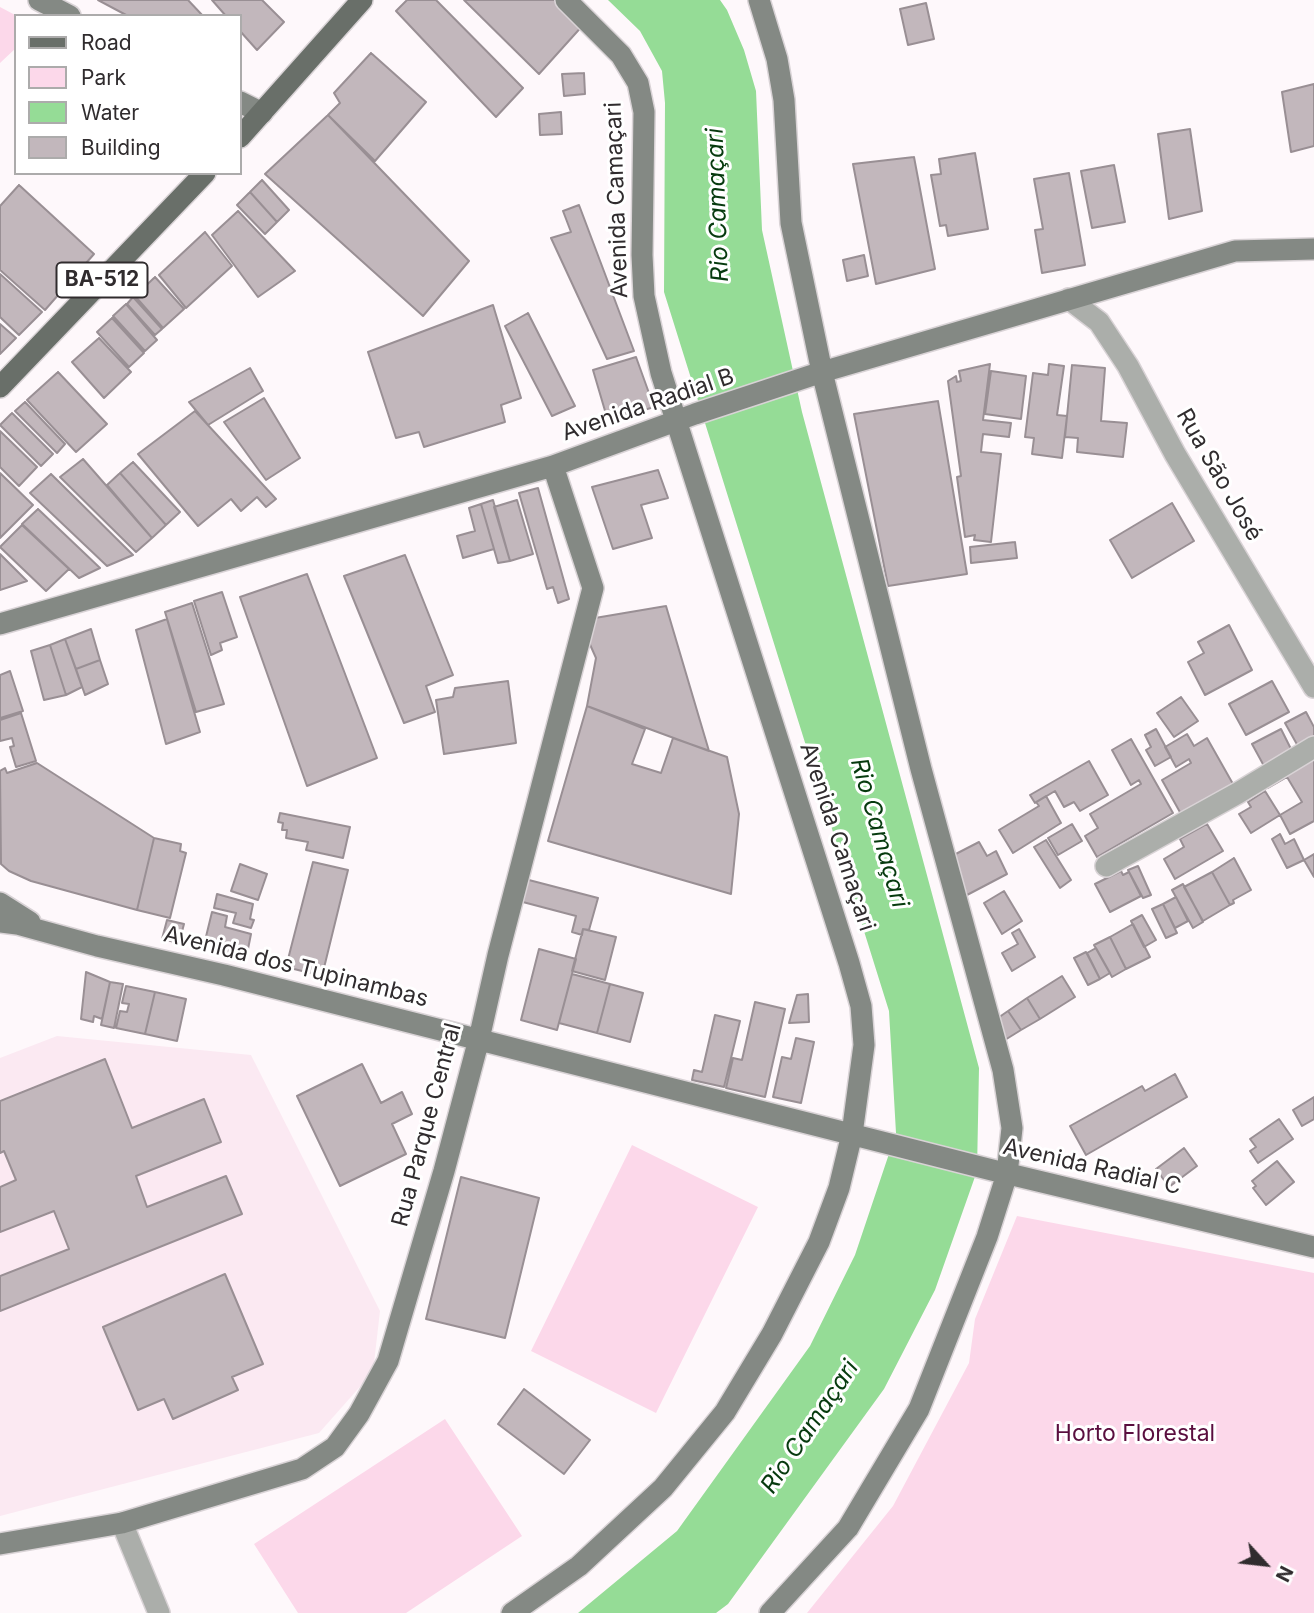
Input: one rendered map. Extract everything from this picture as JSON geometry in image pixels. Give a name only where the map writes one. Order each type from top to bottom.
[{"type":"main road","points":[[242,135],[362,0]]},
{"type":"main road","name":"BA-512","points":[[0,387],[203,175]]},
{"type":"street","points":[[39,0],[66,14]]},
{"type":"street","name":"Avenida Camaçari","points":[[512,1613],[579,1566],[663,1488],[725,1412],[772,1334],[818,1242],[839,1188],[855,1135],[864,1045],[861,1006],[849,963],[686,417],[661,373],[644,296],[643,112],[638,83],[621,55],[566,0]]},
{"type":"street","points":[[760,0],[777,59],[784,100],[791,223],[814,375],[1003,1070],[1012,1128],[1007,1174],[987,1237],[919,1409],[848,1528],[770,1613]]},
{"type":"street","points":[[242,103],[262,113]]},
{"type":"street","name":"Avenida Radial B","points":[[0,624],[553,466],[686,417],[814,375],[1236,251],[1314,249]]},
{"type":"street","name":"Rua São José","points":[[1069,299],[1099,321],[1128,366],[1175,454],[1314,687]]},
{"type":"street","name":"Rua Parque Central","points":[[0,1544],[122,1523],[302,1469],[335,1447],[359,1414],[388,1361],[444,1171],[593,588],[553,466]]},
{"type":"street","points":[[1106,866],[1238,793],[1314,747]]},
{"type":"street","name":"Avenida dos Tupinambas","points":[[0,904],[46,933]]},
{"type":"street","name":"Avenida dos Tupinambas","points":[[0,922],[17,923],[46,933],[855,1135]]},
{"type":"street","name":"Avenida Radial C","points":[[855,1135],[1314,1247]]},
{"type":"street","points":[[122,1523],[159,1613]]},
{"type":"shaded area","points":[[57,1036],[251,1055],[380,1311],[373,1372],[319,1433],[0,1516],[0,1058]]},
{"type":"green space","points":[[0,7],[14,14],[14,50],[0,63]]},
{"type":"green space","points":[[632,1145],[758,1207],[656,1413],[531,1351]]},
{"type":"green space","name":"Horto Florestal","points":[[1017,1216],[1314,1273],[1314,1613],[807,1613],[893,1506],[969,1363],[975,1319]]},
{"type":"green space","points":[[445,1419],[522,1536],[406,1613],[298,1613],[254,1544]]},
{"type":"water","name":"Rio Camaçari","points":[[608,0],[720,0],[744,50],[756,91],[762,230],[802,412],[979,1068],[977,1171],[935,1290],[884,1389],[728,1604],[716,1613],[578,1613],[677,1531],[810,1346],[855,1255],[896,1133],[889,1011],[664,292],[665,103],[662,71],[640,31]]},
{"type":"building","points":[[98,0],[188,0],[201,14],[124,14]]},
{"type":"building","points":[[212,0],[262,0],[284,22],[257,50],[242,33],[242,14],[224,14]]},
{"type":"building","points":[[407,0],[436,0],[523,88],[496,117],[396,11]]},
{"type":"building","points":[[464,0],[559,0],[584,24],[539,74]]},
{"type":"building","points":[[926,3],[934,39],[908,45],[900,9]]},
{"type":"building","points":[[371,53],[426,102],[375,161],[328,115],[340,103],[334,93]]},
{"type":"building","points":[[584,73],[585,94],[564,96],[562,74]]},
{"type":"building","points":[[1314,84],[1314,146],[1291,152],[1282,92]]},
{"type":"building","points":[[561,112],[562,134],[540,135],[539,114]]},
{"type":"building","points":[[328,115],[469,261],[423,316],[265,174]]},
{"type":"building","points":[[1190,129],[1202,211],[1169,219],[1158,134]]},
{"type":"building","points":[[975,153],[988,229],[948,236],[946,225],[940,226],[931,175],[941,174],[939,159]]},
{"type":"building","points":[[914,157],[935,269],[876,284],[853,164]]},
{"type":"building","points":[[1114,165],[1125,222],[1092,228],[1081,171]]},
{"type":"building","points":[[1069,173],[1085,265],[1042,273],[1035,230],[1043,229],[1034,179]]},
{"type":"building","points":[[262,180],[289,210],[277,222],[250,192]]},
{"type":"building","points":[[19,185],[94,254],[45,310],[0,270],[0,206]]},
{"type":"building","points":[[250,192],[277,222],[265,234],[237,205]]},
{"type":"building","points":[[579,205],[634,351],[607,359],[551,238],[571,232],[563,211]]},
{"type":"building","points":[[238,211],[295,271],[258,297],[212,235]]},
{"type":"building","points":[[205,232],[232,266],[186,308],[159,275]]},
{"type":"building","points":[[864,255],[868,276],[847,281],[843,260]]},
{"type":"building","points":[[0,274],[42,312],[19,335],[0,317]]},
{"type":"building","points":[[155,277],[184,309],[163,328],[135,296]]},
{"type":"building","points":[[133,297],[162,329],[155,335],[127,304]]},
{"type":"building","points":[[126,304],[157,340],[145,351],[113,316]]},
{"type":"building","points":[[493,305],[521,398],[501,405],[505,422],[424,447],[419,432],[396,438],[368,352]]},
{"type":"building","points":[[528,313],[575,406],[552,416],[505,326]]},
{"type":"building","points":[[112,318],[144,353],[129,367],[97,332]]},
{"type":"building","points":[[0,324],[16,338],[0,354]]},
{"type":"building","points":[[99,338],[131,372],[104,398],[72,362]]},
{"type":"building","points":[[636,357],[654,407],[608,421],[593,370]]},
{"type":"building","points":[[990,364],[983,420],[1011,423],[1009,437],[983,434],[981,452],[1001,454],[991,542],[974,540],[975,535],[965,537],[957,477],[961,476],[948,381],[956,376],[957,382],[961,381],[959,371]]},
{"type":"building","points":[[1049,364],[1064,366],[1057,415],[1067,416],[1062,458],[1032,454],[1034,438],[1025,437],[1033,373],[1048,375]]},
{"type":"building","points":[[1072,365],[1105,368],[1101,421],[1127,423],[1123,457],[1077,452],[1078,438],[1065,437]]},
{"type":"building","points":[[250,368],[263,391],[208,425],[189,402]]},
{"type":"building","points":[[991,371],[1026,376],[1021,419],[985,414]]},
{"type":"building","points":[[58,372],[107,424],[76,452],[27,400]]},
{"type":"building","points":[[264,398],[300,458],[266,480],[224,422]]},
{"type":"building","points":[[938,401],[967,574],[888,586],[854,414]]},
{"type":"building","points":[[25,402],[65,444],[57,453],[15,411]]},
{"type":"building","points":[[195,411],[276,499],[266,507],[257,497],[241,511],[231,499],[198,526],[138,454]]},
{"type":"building","points":[[12,413],[53,454],[41,466],[0,425]]},
{"type":"building","points":[[0,431],[37,467],[19,486],[0,467]]},
{"type":"building","points":[[83,459],[152,538],[136,552],[60,477]]},
{"type":"building","points":[[133,462],[180,512],[166,525],[120,473]]},
{"type":"building","points":[[658,470],[668,498],[641,505],[652,538],[613,549],[592,487]]},
{"type":"building","points":[[0,473],[33,505],[0,538]]},
{"type":"building","points":[[120,473],[166,525],[152,538],[107,485]]},
{"type":"building","points":[[51,474],[133,555],[107,566],[30,493]]},
{"type":"building","points":[[538,488],[569,599],[558,603],[553,587],[547,589],[519,493]]},
{"type":"building","points":[[493,500],[510,561],[498,563],[481,504]]},
{"type":"building","points":[[517,500],[533,554],[510,561],[494,507]]},
{"type":"building","points":[[1172,503],[1194,541],[1132,578],[1110,540]]},
{"type":"building","points":[[481,504],[494,549],[463,558],[457,536],[475,531],[469,508]]},
{"type":"building","points":[[38,509],[100,568],[79,578],[22,524]]},
{"type":"building","points":[[22,525],[69,569],[46,591],[0,547]]},
{"type":"building","points":[[1015,542],[1017,558],[971,563],[970,547]]},
{"type":"building","points":[[0,554],[27,581],[0,590]]},
{"type":"building","points":[[405,555],[453,675],[426,686],[435,712],[404,723],[344,576]]},
{"type":"building","points":[[307,574],[377,758],[307,786],[240,597]]},
{"type":"building","points":[[222,592],[237,637],[220,643],[222,650],[211,655],[194,601]]},
{"type":"building","points":[[192,603],[224,704],[196,712],[165,612]]},
{"type":"building","points":[[666,606],[709,751],[587,706],[596,658],[584,631],[595,618]]},
{"type":"building","points":[[167,619],[200,732],[166,744],[136,630]]},
{"type":"building","points":[[1229,625],[1252,670],[1205,695],[1188,662],[1204,653],[1198,642]]},
{"type":"building","points":[[91,629],[100,660],[76,669],[65,639]]},
{"type":"building","points":[[65,639],[82,687],[66,695],[50,645]]},
{"type":"building","points":[[50,645],[66,695],[44,700],[31,651]]},
{"type":"building","points":[[100,660],[108,684],[85,695],[76,669]]},
{"type":"building","points":[[10,671],[23,711],[0,718],[0,675]]},
{"type":"building","points":[[508,681],[516,743],[444,754],[436,700],[453,697],[455,688]]},
{"type":"building","points":[[1272,681],[1289,712],[1246,735],[1229,704]]},
{"type":"building","points":[[1181,697],[1198,721],[1174,737],[1157,713]]},
{"type":"building","points":[[587,706],[645,729],[632,764],[661,773],[673,738],[727,757],[739,814],[731,894],[548,841]]},
{"type":"building","points":[[1306,712],[1314,727],[1314,740],[1299,748],[1285,723]]},
{"type":"building","points":[[21,713],[36,761],[16,767],[10,747],[14,746],[12,738],[0,741],[0,720]]},
{"type":"building","points":[[1156,729],[1171,757],[1155,766],[1146,750],[1151,747],[1145,735]]},
{"type":"building","points":[[1281,729],[1292,751],[1264,766],[1252,744]]},
{"type":"building","points":[[1187,734],[1194,746],[1207,738],[1233,784],[1181,814],[1162,780],[1191,763],[1189,759],[1176,767],[1165,747]]},
{"type":"building","points":[[1131,739],[1173,813],[1097,857],[1085,836],[1098,828],[1090,814],[1141,784],[1139,780],[1131,785],[1112,750]]},
{"type":"building","points":[[1314,755],[1314,821],[1290,834],[1280,815],[1302,802],[1287,777],[1268,788],[1266,784]]},
{"type":"building","points":[[1089,761],[1108,795],[1080,811],[1074,802],[1064,807],[1055,791],[1035,803],[1030,795]]},
{"type":"building","points":[[37,763],[154,838],[137,910],[31,881],[9,871],[1,864],[0,771],[5,768],[7,773]]},
{"type":"building","points":[[1265,791],[1280,815],[1251,833],[1239,814],[1251,807],[1248,802]]},
{"type":"building","points":[[1046,796],[1061,823],[1013,853],[999,830],[1039,806],[1036,802]]},
{"type":"building","points":[[280,813],[350,827],[343,858],[306,850],[308,842],[286,838],[287,830],[282,830],[283,823],[278,822]]},
{"type":"building","points":[[1072,824],[1082,841],[1058,855],[1048,838]]},
{"type":"building","points":[[1207,824],[1223,851],[1175,879],[1164,859],[1184,847],[1180,839]]},
{"type":"building","points":[[1280,834],[1285,844],[1294,839],[1304,860],[1287,868],[1272,839]]},
{"type":"building","points":[[154,838],[181,844],[180,851],[186,853],[170,918],[137,910]]},
{"type":"building","points":[[1046,840],[1071,880],[1060,888],[1034,847]]},
{"type":"building","points":[[979,842],[987,856],[996,851],[1007,874],[967,895],[948,858]]},
{"type":"building","points":[[1314,854],[1314,877],[1304,860]]},
{"type":"building","points":[[1234,858],[1251,890],[1233,900],[1234,903],[1230,905],[1212,872]]},
{"type":"building","points":[[313,862],[348,870],[322,976],[286,967]]},
{"type":"building","points":[[240,864],[267,874],[258,900],[231,891]]},
{"type":"building","points":[[1138,866],[1151,895],[1143,898],[1128,870]]},
{"type":"building","points":[[1121,871],[1123,875],[1129,872],[1141,896],[1110,912],[1095,884]]},
{"type":"building","points":[[1212,872],[1230,905],[1203,921],[1184,887]]},
{"type":"building","points":[[525,879],[598,898],[589,930],[583,929],[582,935],[572,932],[576,916],[519,901]]},
{"type":"building","points":[[1183,884],[1203,922],[1193,928],[1172,890]]},
{"type":"building","points":[[1004,891],[1022,921],[1002,934],[984,903]]},
{"type":"building","points":[[217,894],[253,904],[250,919],[254,920],[251,928],[233,923],[236,913],[214,908]]},
{"type":"building","points":[[1176,897],[1188,921],[1175,928],[1163,904]]},
{"type":"building","points":[[1163,904],[1177,933],[1166,938],[1152,909]]},
{"type":"building","points":[[212,912],[227,916],[225,927],[251,934],[246,959],[203,949]]},
{"type":"building","points":[[1142,915],[1156,940],[1144,947],[1131,921]]},
{"type":"building","points":[[167,920],[184,924],[179,943],[162,939]]},
{"type":"building","points":[[1133,924],[1150,957],[1126,969],[1110,937]]},
{"type":"building","points":[[583,929],[616,937],[605,980],[572,971]]},
{"type":"building","points":[[1019,929],[1035,957],[1012,971],[1002,953],[1018,944],[1012,933]]},
{"type":"building","points":[[1110,937],[1126,969],[1112,977],[1094,945]]},
{"type":"building","points":[[1096,948],[1110,973],[1100,979],[1087,953]]},
{"type":"building","points":[[539,949],[576,959],[557,1030],[521,1020]]},
{"type":"building","points":[[1086,952],[1100,979],[1088,985],[1074,958]]},
{"type":"building","points":[[86,972],[110,982],[102,1019],[94,1016],[93,1022],[81,1019]]},
{"type":"building","points":[[572,974],[610,984],[597,1033],[559,1023]]},
{"type":"building","points":[[1062,976],[1075,997],[1040,1019],[1027,998]]},
{"type":"building","points":[[110,982],[123,984],[114,1028],[101,1025]]},
{"type":"building","points":[[610,984],[643,993],[630,1042],[597,1033]]},
{"type":"building","points":[[126,986],[155,992],[145,1034],[116,1028],[120,1011],[127,1012],[129,1004],[122,1003]]},
{"type":"building","points":[[155,992],[186,999],[177,1041],[145,1034]]},
{"type":"building","points":[[808,994],[809,1022],[789,1023],[797,995]]},
{"type":"building","points":[[1027,998],[1040,1019],[1021,1030],[1008,1011]]},
{"type":"building","points":[[755,1002],[785,1009],[765,1097],[726,1088],[733,1058],[742,1060]]},
{"type":"building","points":[[1008,1011],[1021,1030],[1000,1043],[995,1020]]},
{"type":"building","points":[[715,1015],[740,1021],[724,1087],[692,1080],[694,1070],[702,1072]]},
{"type":"building","points":[[796,1038],[814,1042],[801,1103],[773,1097],[782,1057],[791,1059]]},
{"type":"building","points":[[105,1059],[132,1128],[204,1099],[221,1142],[136,1176],[147,1207],[226,1176],[242,1214],[0,1311],[0,1276],[69,1249],[54,1211],[0,1232],[0,1187],[16,1180],[4,1151],[0,1153],[0,1101]]},
{"type":"building","points":[[362,1064],[381,1103],[402,1092],[412,1114],[392,1124],[406,1154],[340,1186],[297,1096]]},
{"type":"building","points":[[1175,1074],[1187,1097],[1086,1155],[1070,1126],[1142,1086],[1145,1091]]},
{"type":"building","points":[[1314,1097],[1314,1119],[1302,1126],[1293,1110]]},
{"type":"building","points":[[1279,1119],[1293,1139],[1258,1163],[1250,1151],[1256,1147],[1250,1139]]},
{"type":"building","points":[[1184,1148],[1197,1166],[1169,1187],[1156,1169]]},
{"type":"building","points":[[1277,1161],[1294,1182],[1266,1205],[1253,1188],[1256,1186],[1252,1181]]},
{"type":"building","points":[[461,1177],[539,1198],[505,1338],[426,1319]]},
{"type":"building","points":[[225,1274],[263,1364],[232,1377],[238,1390],[173,1419],[164,1399],[138,1410],[103,1327]]},
{"type":"building","points":[[524,1389],[590,1440],[564,1474],[498,1424]]}]
